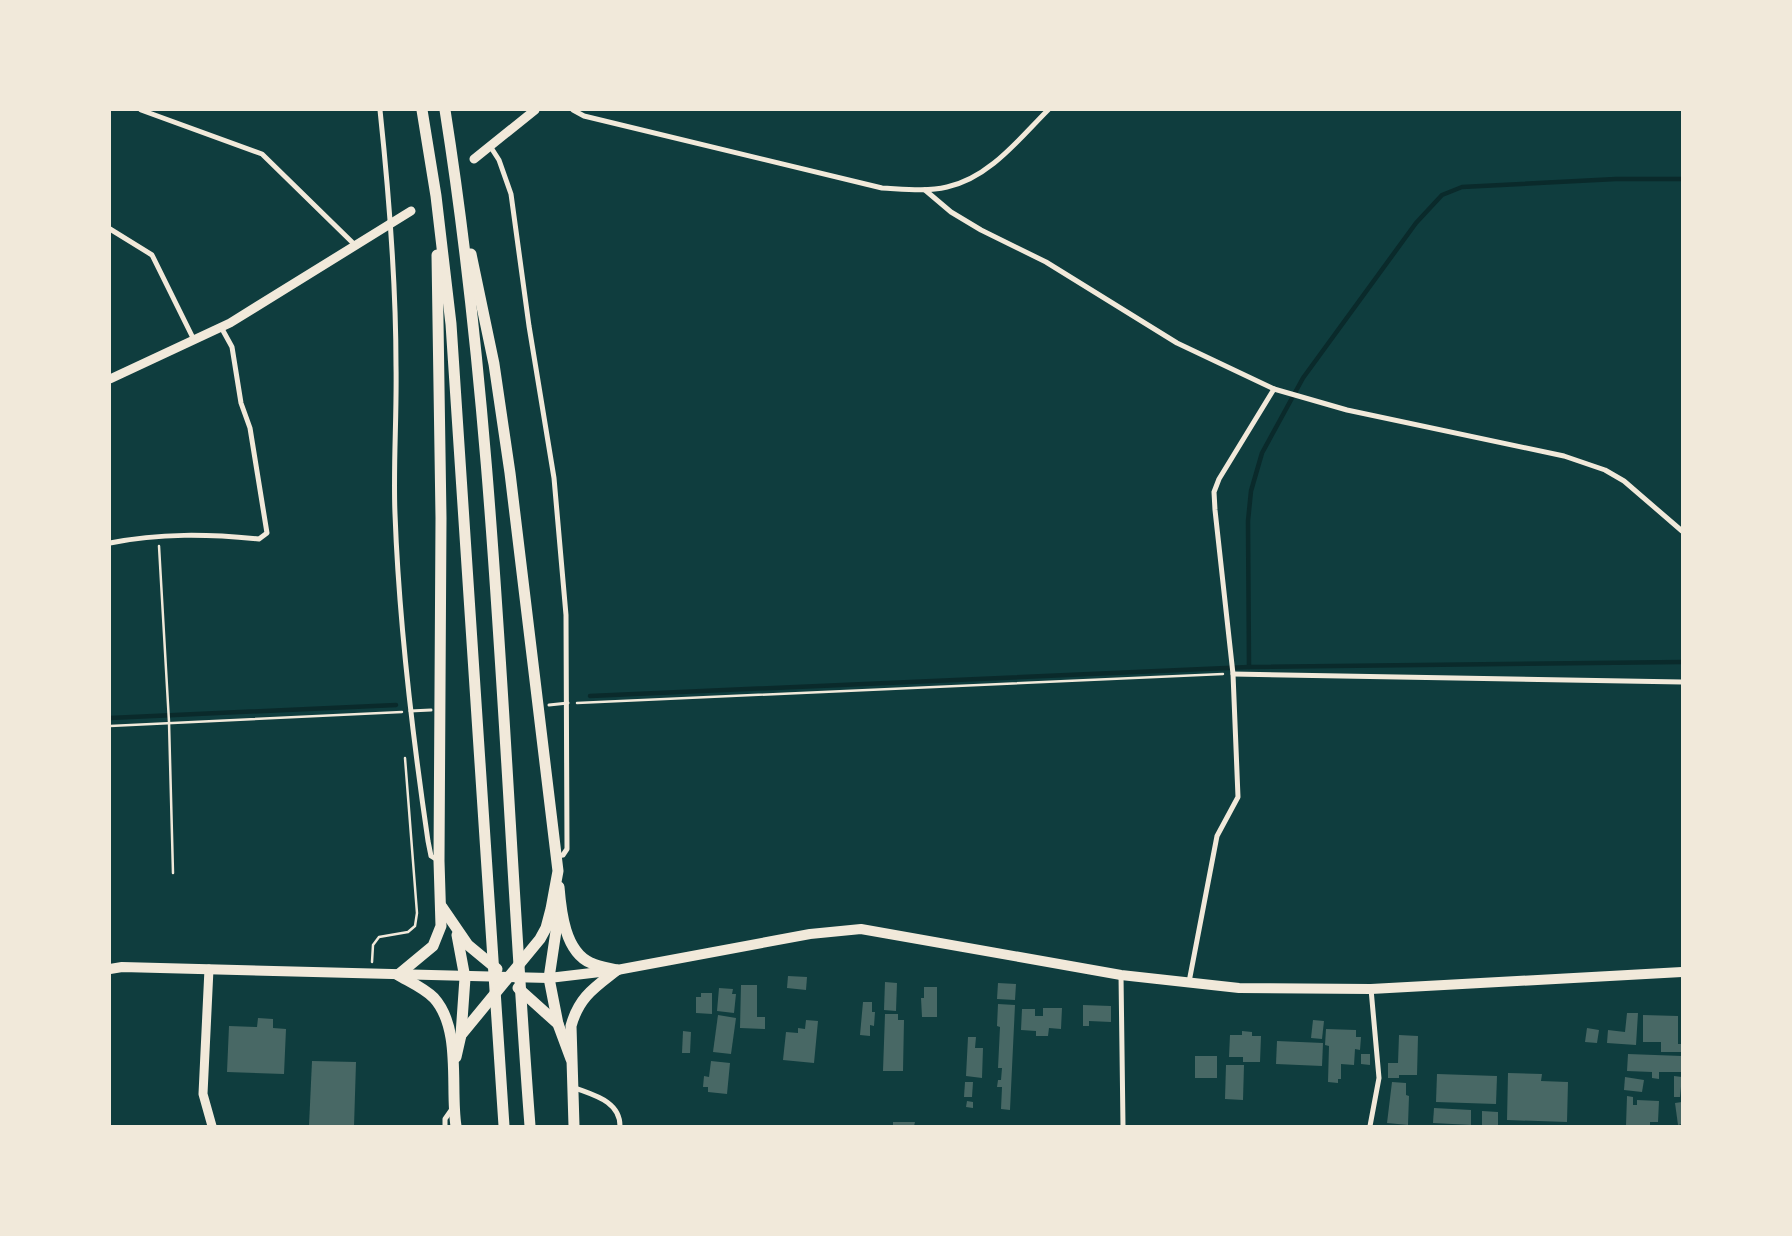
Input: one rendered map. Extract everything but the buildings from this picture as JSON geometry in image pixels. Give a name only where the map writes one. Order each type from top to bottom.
[{"type":"highway","points":[[422,110],[436,196],[451,324],[504,1126]]},
{"type":"highway","points":[[445,110],[474,326],[501,670],[530,1126]]},
{"type":"highway","points":[[454,169],[496,382],[557,856],[560,905],[566,932],[578,953],[592,963],[617,970]]},
{"type":"highway","points":[[436,196],[441,518],[439,861],[442,907],[440,932],[433,946],[398,975],[425,992],[439,1005],[444,1015],[455,1061]]},
{"type":"highway","points":[[461,1036],[540,939],[546,928],[558,871]]},
{"type":"highway","points":[[560,905],[549,978],[558,1024],[571,1059]]},
{"type":"highway","points":[[442,907],[455,929],[468,945],[558,1024]]},
{"type":"highway","points":[[455,929],[465,978],[461,1036],[455,1061],[453,1108],[456,1126]]},
{"type":"highway","points":[[574,1126],[571,1026],[576,1010],[590,991],[617,970]]},
{"type":"main road","points":[[110,969],[210,968],[465,978],[549,978],[617,970],[810,934],[861,929],[1120,975],[1239,988],[1371,989],[1682,972]]},
{"type":"street","points":[[141,110],[262,154],[356,246]]},
{"type":"street","points":[[380,110],[392,222],[396,366],[395,513],[402,626],[410,711],[428,841],[431,856],[439,861]]},
{"type":"street","points":[[474,159],[533,110]]},
{"type":"street","points":[[573,110],[584,116],[882,188],[925,190],[948,187],[972,178],[995,163],[1048,110]]},
{"type":"street","points":[[490,146],[499,160],[511,194],[529,326],[554,478],[566,615],[568,703],[567,849],[563,854],[557,856]]},
{"type":"street","points":[[925,190],[951,212],[981,230],[1046,262],[1177,344],[1274,389],[1348,410],[1564,456],[1605,470],[1624,481],[1682,532]]},
{"type":"street","points":[[110,379],[222,327],[411,211]]},
{"type":"street","points":[[110,229],[152,255],[194,340]]},
{"type":"street","points":[[110,543],[156,535],[209,534],[259,539],[267,533],[250,428],[241,403],[232,347],[222,327]]},
{"type":"street","points":[[1189,982],[1217,836],[1238,797],[1234,674],[1214,492],[1219,479],[1274,389]]},
{"type":"street","points":[[1234,674],[1682,682]]},
{"type":"street","points":[[210,968],[203,1094],[212,1126]]},
{"type":"street","points":[[1120,975],[1123,1126]]},
{"type":"street","points":[[1370,1126],[1379,1078],[1371,989]]},
{"type":"street","points":[[574,1088],[607,1100],[620,1119],[620,1126]]},
{"type":"street","points":[[445,1126],[445,1119],[453,1108]]},
{"type":"lane","points":[[549,705],[568,703]]},
{"type":"lane","points":[[410,711],[431,710]]},
{"type":"path","points":[[156,535],[160,548],[169,722],[173,873]]},
{"type":"path","points":[[568,703],[1234,674]]},
{"type":"path","points":[[110,726],[410,711]]},
{"type":"path","points":[[372,974],[373,946],[379,937],[408,932],[415,926],[416,912],[405,758]]},
{"type":"waterway","points":[[1249,667],[1248,521],[1251,491],[1262,453],[1303,378],[1416,223],[1442,195],[1462,187],[1616,179],[1682,179]]},
{"type":"waterway","points":[[590,696],[1249,667],[1682,662]]},
{"type":"waterway","points":[[110,718],[396,705]]}]
